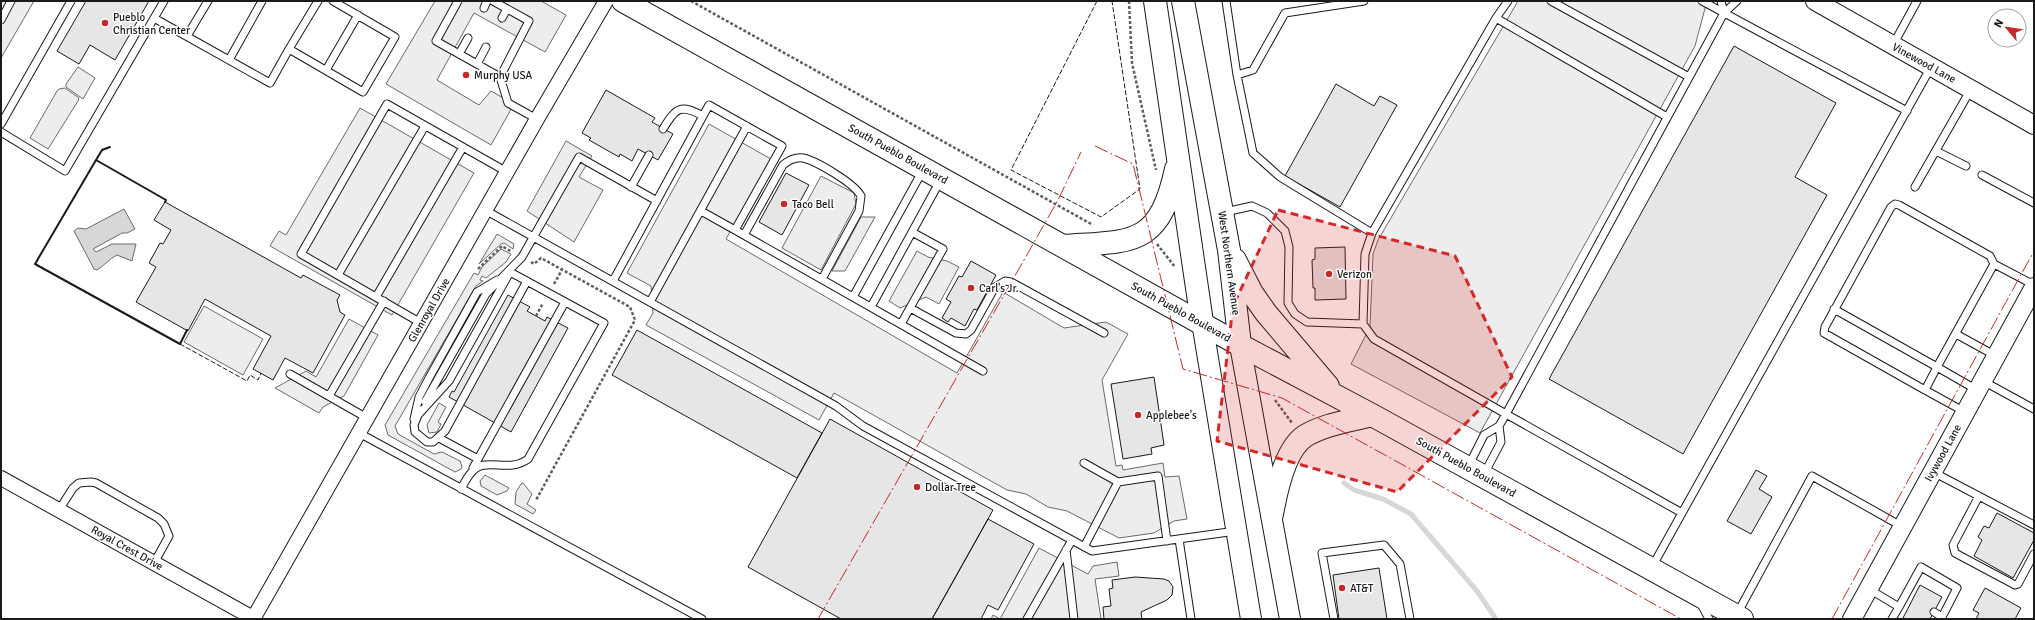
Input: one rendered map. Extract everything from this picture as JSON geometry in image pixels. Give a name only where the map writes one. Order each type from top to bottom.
[{"type":"main road","name":"South Pueblo Boulevard","points":[[623,1],[1202,322],[1240,345],[1372,415],[1739,617]]},
{"type":"main road","points":[[1155,1],[1202,322],[1251,619]]},
{"type":"main road","name":"West Northern Avenue","points":[[1183,1],[1230,250],[1240,345],[1290,619]]},
{"type":"main road","points":[[1064,246],[1120,242],[1133,239],[1147,230],[1156,220],[1170,193],[1178,158]]},
{"type":"main road","points":[[1230,250],[1252,293],[1266,313],[1335,395]]},
{"type":"main road","points":[[1272,514],[1277,486],[1290,455],[1304,437],[1323,427],[1372,415]]},
{"type":"street","name":"Glenroyal Drive","points":[[253,619],[485,210],[606,1]]},
{"type":"street","name":"Vinewood Lane","points":[[1815,1],[2034,125]]},
{"type":"street","name":"Ivywood Lane","points":[[1852,619],[2034,286]]},
{"type":"street","name":"Royal Crest Drive","points":[[1,478],[253,619]]},
{"type":"lane","points":[[1,20],[11,1]]},
{"type":"lane","points":[[1,124],[71,1]]},
{"type":"lane","points":[[1,132],[65,171],[164,1]]},
{"type":"lane","points":[[187,36],[208,1]]},
{"type":"lane","points":[[229,60],[262,1]]},
{"type":"lane","points":[[154,18],[270,83],[318,1]]},
{"type":"lane","points":[[289,49],[363,92],[396,37],[333,1]]},
{"type":"lane","points":[[458,1],[436,42],[500,77],[508,103],[537,119]]},
{"type":"lane","points":[[492,1],[529,21],[500,77]]},
{"type":"lane","points":[[1226,1],[1238,75],[1253,152],[1280,177],[1372,233]]},
{"type":"lane","points":[[1238,75],[1253,70],[1284,13],[1364,1]]},
{"type":"lane","points":[[1508,1],[1496,18],[1372,233],[1365,254],[1363,324],[1374,339],[1682,513]]},
{"type":"lane","points":[[1551,1],[1689,77]]},
{"type":"lane","points":[[1702,1],[1907,111]]},
{"type":"lane","points":[[1721,1],[1724,13]]},
{"type":"lane","points":[[1475,472],[1484,436],[1499,426],[1506,414],[1724,13],[1737,1]]},
{"type":"lane","points":[[1893,45],[1917,1]]},
{"type":"lane","points":[[502,18],[507,9]]},
{"type":"lane","points":[[326,70],[358,15]]},
{"type":"lane","points":[[1496,18],[1667,117]]},
{"type":"lane","points":[[459,54],[468,38]]},
{"type":"lane","points":[[477,64],[486,47]]},
{"type":"lane","points":[[1651,569],[1931,67]]},
{"type":"lane","points":[[1915,187],[1971,89]]},
{"type":"lane","points":[[421,323],[300,254],[387,104],[507,172]]},
{"type":"lane","points":[[613,281],[709,105],[782,146],[735,230]]},
{"type":"lane","points":[[664,129],[671,116],[678,109],[686,108],[703,116]]},
{"type":"lane","points":[[338,276],[425,126]]},
{"type":"lane","points":[[650,302],[747,126]]},
{"type":"lane","points":[[376,297],[463,147]]},
{"type":"lane","points":[[1936,150],[1966,166]]},
{"type":"lane","points":[[631,187],[648,155]]},
{"type":"lane","points":[[414,425],[418,415],[486,294],[510,272],[522,258],[579,157],[657,201]]},
{"type":"lane","points":[[744,235],[783,165],[789,160],[803,158],[811,161],[852,184],[861,196],[859,211],[822,279]]},
{"type":"lane","points":[[871,307],[912,232],[933,173]]},
{"type":"lane","points":[[853,296],[933,173]]},
{"type":"lane","points":[[1982,175],[2034,203]]},
{"type":"lane","points":[[1965,412],[1824,333],[1825,327],[1834,309],[1891,207],[1895,204],[1990,256],[1994,264],[2034,286]]},
{"type":"lane","points":[[1223,212],[1252,206],[1267,213],[1285,231],[1289,247],[1288,303],[1295,314],[1307,322],[1363,324]]},
{"type":"lane","points":[[485,210],[836,406],[863,426],[1092,551],[1237,531]]},
{"type":"lane","points":[[701,211],[983,371]]},
{"type":"lane","points":[[901,324],[943,249],[912,232]]},
{"type":"lane","points":[[1925,390],[1994,264]]},
{"type":"lane","points":[[471,472],[478,466],[488,464],[512,466],[522,464],[528,459],[604,324],[510,272]]},
{"type":"lane","points":[[418,415],[449,381],[510,272]]},
{"type":"lane","points":[[510,272],[477,292],[420,397],[414,413],[414,425],[415,432],[426,442],[433,442],[445,432],[527,281]]},
{"type":"lane","points":[[910,308],[961,335],[971,330],[999,283],[1005,281],[1011,282],[1104,333]]},
{"type":"lane","points":[[329,396],[384,301]]},
{"type":"lane","points":[[461,489],[565,302]]},
{"type":"lane","points":[[1834,309],[1937,367],[2034,409]]},
{"type":"lane","points":[[1956,334],[1996,356]]},
{"type":"lane","points":[[290,374],[367,418]]},
{"type":"lane","points":[[1475,472],[1501,442],[1499,426]]},
{"type":"lane","points":[[359,433],[702,619]]},
{"type":"lane","points":[[439,438],[478,459]]},
{"type":"lane","points":[[1084,463],[1118,482],[1158,476],[1167,541]]},
{"type":"lane","points":[[1933,472],[2034,525]]},
{"type":"lane","points":[[1739,617],[1812,476],[1903,527]]},
{"type":"lane","points":[[1084,547],[1118,482]]},
{"type":"lane","points":[[59,510],[73,488],[78,483],[96,483],[158,518],[164,524],[169,536],[154,563]]},
{"type":"lane","points":[[1979,496],[1953,545],[1955,554],[2015,585],[2018,584],[2034,554]]},
{"type":"lane","points":[[1179,539],[1191,619]]},
{"type":"lane","points":[[1027,619],[1072,540]]},
{"type":"lane","points":[[1334,619],[1322,553],[1384,545],[1400,564],[1410,619]]},
{"type":"lane","points":[[1066,550],[1074,619]]},
{"type":"lane","points":[[1892,619],[1921,567],[1957,588],[1942,618],[1934,612]]},
{"type":"lane","points":[[1868,589],[1899,607]]},
{"type":"lane","points":[[1695,593],[1709,619]]},
{"type":"lane","points":[[1905,596],[1912,600]]},
{"type":"path","points":[[691,1],[1094,226]]},
{"type":"path","points":[[1130,1],[1132,63],[1157,177]]},
{"type":"path","points":[[1154,239],[1176,270]]},
{"type":"path","points":[[478,269],[502,246],[534,264],[541,258],[630,307],[636,320],[536,500]]},
{"type":"path","points":[[1275,400],[1292,424]]},
{"type":"highlighted area","points":[[1278,210],[1455,256],[1512,377],[1397,492],[1217,441],[1233,306]]},
{"type":"shaded area","points":[[1,1],[34,1],[1,58]]},
{"type":"shaded area","points":[[435,1],[541,1],[566,15],[545,52],[474,13],[437,80],[479,105],[491,91],[514,104],[491,145],[386,84]]},
{"type":"shaded area","points":[[1518,1],[1707,1],[1695,46],[1480,433],[1351,364],[1370,327],[1373,254],[1378,240]]},
{"type":"shaded area","points":[[78,67],[95,78],[83,99],[66,87],[66,84]]},
{"type":"shaded area","points":[[65,88],[79,98],[48,149],[30,138],[57,91]]},
{"type":"shaded area","points":[[360,108],[474,173],[392,315],[270,246],[279,231],[286,235]]},
{"type":"shaded area","points":[[709,124],[771,159],[726,239],[957,373],[1003,292],[1064,328],[1106,322],[1128,334],[1102,380],[1116,466],[1122,465],[1123,470],[1163,463],[1165,477],[1179,476],[1187,519],[1174,521],[1154,533],[1119,538],[1067,511],[1048,507],[1026,494],[1007,490],[834,393],[819,420],[646,325],[653,313],[651,286],[627,273]]},
{"type":"shaded area","points":[[566,141],[592,156],[579,177],[603,190],[574,242],[527,211]]},
{"type":"shaded area","points":[[821,176],[854,193],[856,204],[821,270],[782,248]]},
{"type":"shaded area","points":[[124,209],[135,229],[127,233],[122,233],[93,249],[96,252],[112,244],[136,244],[132,261],[117,255],[97,270],[94,269],[74,231],[78,228],[86,229]]},
{"type":"shaded area","points":[[861,217],[875,217],[845,271],[832,271]]},
{"type":"shaded area","points":[[497,234],[514,244],[513,249],[504,243],[501,244],[479,264]]},
{"type":"shaded area","points":[[501,249],[511,254],[506,262],[486,278],[482,276],[480,280],[483,281],[476,286],[395,426],[398,434],[434,454],[442,452],[460,461],[462,466],[461,469],[455,472],[388,435],[385,425],[474,273],[478,275],[482,267]]},
{"type":"shaded area","points":[[917,251],[928,257],[947,261],[959,267],[939,304],[926,297],[900,308],[889,301]]},
{"type":"shaded area","points":[[204,306],[263,339],[243,375],[184,342]]},
{"type":"shaded area","points":[[349,319],[378,335],[344,396],[323,407],[319,413],[275,388],[306,371],[316,377]]},
{"type":"shaded area","points":[[439,403],[446,407],[438,422],[441,424],[437,432],[429,433],[427,425]]},
{"type":"shaded area","points":[[485,475],[509,488],[507,491],[497,495],[481,486],[480,481]]},
{"type":"shaded area","points":[[523,483],[532,494],[527,504],[536,510],[533,514],[515,504],[516,492]]},
{"type":"shaded area","points":[[1039,548],[1088,574],[1093,566],[1117,562],[1119,576],[1095,579],[1101,619],[1000,619]]},
{"type":"shaded area","points":[[993,615],[1000,619],[991,619]]},
{"type":"building","name":"Pueblo Christian Center","points":[[86,1],[149,1],[115,60],[90,45],[79,64],[57,51]]},
{"type":"building","points":[[1734,46],[1836,103],[1795,177],[1827,195],[1683,454],[1549,379]]},
{"type":"building","points":[[1336,84],[1374,106],[1380,96],[1397,105],[1340,207],[1285,176]]},
{"type":"building","points":[[606,90],[655,118],[652,122],[673,134],[658,160],[638,149],[632,161],[620,154],[619,157],[589,140],[591,138],[582,133]]},
{"type":"building","name":"Taco Bell","points":[[786,173],[809,185],[782,235],[759,222]]},
{"type":"building","points":[[165,202],[301,278],[303,275],[340,295],[337,300],[340,312],[345,315],[313,373],[285,358],[273,380],[253,369],[271,336],[205,299],[188,331],[136,302],[156,267],[149,263],[160,243],[163,244],[171,230],[154,220]]},
{"type":"building","name":"Verizon","points":[[1345,247],[1346,299],[1315,300],[1312,260],[1315,259],[1315,248]]},
{"type":"building","name":"Carl's Jr.","points":[[971,261],[996,275],[977,310],[974,309],[965,326],[951,318],[948,322],[942,318],[951,302],[946,299],[959,276],[962,277]]},
{"type":"building","points":[[508,295],[530,307],[527,311],[545,321],[547,317],[568,328],[511,432],[449,397],[452,391],[454,392]]},
{"type":"building","points":[[637,330],[822,433],[797,478],[612,375]]},
{"type":"building","name":"Applebee's","points":[[1154,377],[1164,445],[1151,448],[1152,454],[1123,459],[1111,384]]},
{"type":"building","points":[[830,419],[993,510],[932,619],[841,619],[748,567]]},
{"type":"building","points":[[1756,470],[1767,476],[1759,489],[1772,497],[1751,534],[1727,521]]},
{"type":"building","points":[[1997,513],[2034,533],[2034,540],[2013,578],[1974,556],[1982,540],[1978,537],[1984,526],[1989,528]]},
{"type":"building","points":[[988,519],[1034,544],[998,610],[988,605],[981,619],[932,619]]},
{"type":"building","points":[[1379,568],[1387,619],[1339,619],[1333,575]]},
{"type":"building","points":[[1135,577],[1164,579],[1169,581],[1173,587],[1172,595],[1167,600],[1141,612],[1142,619],[1104,619],[1103,607],[1111,606],[1109,589],[1113,588],[1112,580]]},
{"type":"building","points":[[1920,585],[1942,597],[1930,619],[1905,619],[1903,618]]},
{"type":"building","points":[[1985,588],[2021,608],[2015,619],[1976,619],[1979,613],[1973,610]]},
{"type":"waterway","points":[[1344,483],[1354,490],[1383,499],[1411,514],[1477,591],[1496,619]]},
{"type":"fence","points":[[1097,1],[1011,170],[1101,217],[1140,189],[1112,1]]},
{"type":"fence","points":[[180,344],[247,381],[250,375],[258,380],[261,373]]},
{"type":"wall","points":[[96,160],[102,150],[110,147]]},
{"type":"wall","points":[[165,202],[166,200],[96,160],[35,264],[180,344],[187,330]]},
{"type":"power","points":[[1095,146],[1133,164],[1183,369],[1282,398],[1681,619]]},
{"type":"power","points":[[818,619],[1058,200],[1081,152]]},
{"type":"power","points":[[1832,619],[2034,251]]},
{"type":"place","name":"Pueblo Christian Center","points":[[105,23]]},
{"type":"place","name":"Murphy USA","points":[[466,75]]},
{"type":"place","name":"Taco Bell","points":[[784,204]]},
{"type":"place","name":"Verizon","points":[[1329,274]]},
{"type":"place","name":"Carl's Jr.","points":[[971,288]]},
{"type":"place","name":"Applebee's","points":[[1138,415]]},
{"type":"place","name":"Dollar Tree","points":[[917,487]]},
{"type":"place","name":"AT&T","points":[[1342,588]]}]
